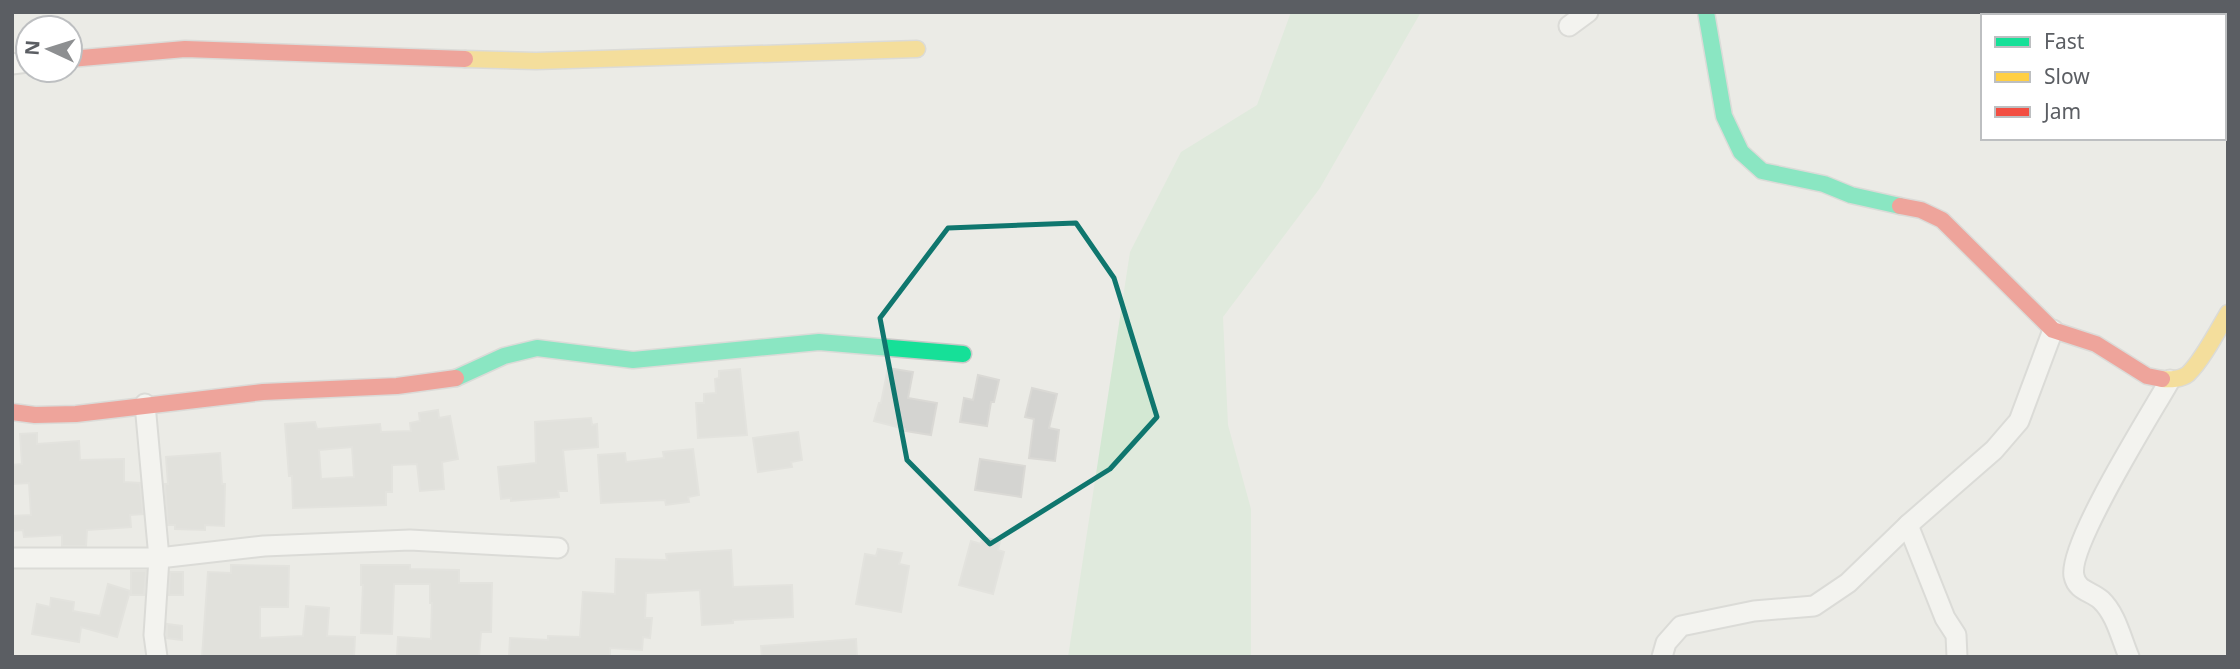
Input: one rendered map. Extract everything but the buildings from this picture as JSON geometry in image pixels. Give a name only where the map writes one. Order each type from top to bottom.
[{"type":"street","points":[[1569,26],[1588,12]]},
{"type":"street","points":[[1706,12],[1724,116],[1741,152],[1762,171],[1824,184],[1860,197],[1921,210],[1942,220],[2053,330],[2096,344],[2147,376],[2170,380],[2187,375],[2213,340],[2228,313]]},
{"type":"street","points":[[84,58],[185,49],[536,61],[917,49]]},
{"type":"street","points":[[1661,657],[1666,643],[1681,626],[1754,611],[1814,606],[1848,583],[1908,525],[1994,450],[2019,421],[2053,330]]},
{"type":"street","points":[[12,412],[35,415],[76,414],[145,404],[263,393],[397,387],[460,377],[504,356],[537,348],[633,360],[820,342],[963,354]]},
{"type":"street","points":[[2129,657],[2113,616],[2100,599],[2083,591],[2074,576],[2075,562],[2088,524],[2170,380]]},
{"type":"street","points":[[145,404],[159,558],[154,635],[157,657]]},
{"type":"street","points":[[1908,525],[1945,618],[1955,635],[1957,657]]},
{"type":"street","points":[[12,558],[159,558],[264,546],[410,540],[558,548]]},
{"type":"highlighted area","points":[[1076,223],[1114,278],[1157,417],[1110,469],[990,544],[907,460],[880,318],[948,228]]},
{"type":"green space","points":[[1291,12],[1421,12],[1320,188],[1223,317],[1228,425],[1251,509],[1251,657],[1068,657],[1130,252],[1181,152],[1257,105]]},
{"type":"traffic: fast","points":[[1706,12],[1724,116],[1741,152],[1762,171],[1824,184],[1851,195],[1900,206]]},
{"type":"traffic: fast","points":[[456,378],[504,356],[537,348],[633,360],[819,342],[963,354]]},
{"type":"traffic: slow","points":[[465,59],[536,61],[917,49]]},
{"type":"traffic: slow","points":[[2162,379],[2176,379],[2188,374],[2228,313]]},
{"type":"traffic: jam","points":[[84,58],[185,49],[465,59]]},
{"type":"traffic: jam","points":[[1900,206],[1921,210],[1942,220],[2053,330],[2096,344],[2147,376],[2162,379]]},
{"type":"traffic: jam","points":[[12,412],[35,415],[76,414],[263,392],[397,386],[456,378]]}]
